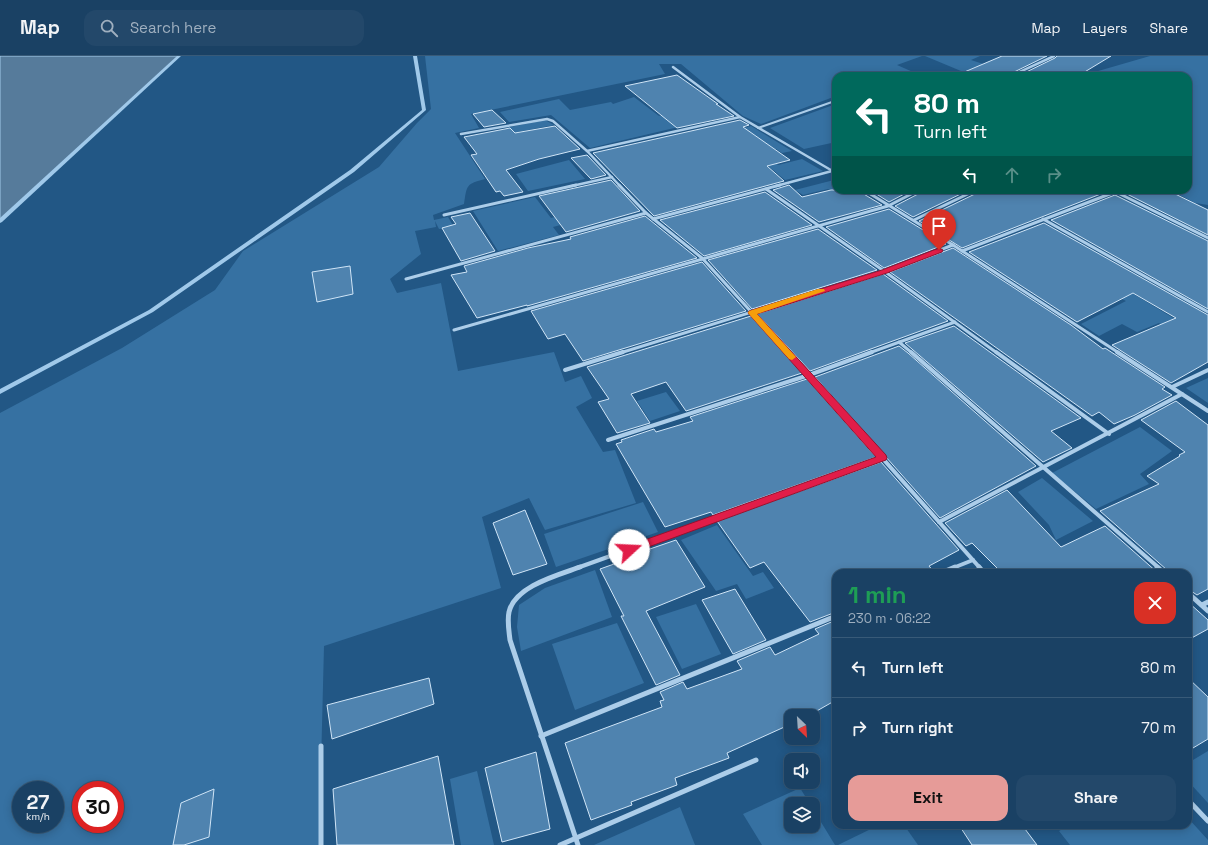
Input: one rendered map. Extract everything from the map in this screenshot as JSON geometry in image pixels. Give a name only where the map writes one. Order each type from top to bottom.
[{"type":"street","points":[[1020,72],[1054,56]]},
{"type":"street","points":[[673,67],[740,117],[832,171]]},
{"type":"street","points":[[587,151],[740,117]]},
{"type":"street","points":[[461,134],[547,119],[553,121],[587,151],[646,213],[702,258],[809,375],[981,569]]},
{"type":"street","points":[[653,219],[832,171]]},
{"type":"street","points":[[444,215],[612,176]]},
{"type":"street","points":[[766,189],[884,271],[1109,434]]},
{"type":"street","points":[[870,194],[953,245],[1208,411]]},
{"type":"street","points":[[454,330],[888,206],[911,194]]},
{"type":"street","points":[[914,220],[968,194]]},
{"type":"street","points":[[962,251],[1106,194]]},
{"type":"street","points":[[1120,194],[1208,238]]},
{"type":"street","points":[[406,279],[646,213]]},
{"type":"street","points":[[1043,219],[1208,312]]},
{"type":"street","points":[[564,370],[884,271],[953,245]]},
{"type":"street","points":[[608,440],[809,375],[955,322]]},
{"type":"street","points":[[899,342],[1159,569]]},
{"type":"street","points":[[1172,387],[1208,370]]},
{"type":"street","points":[[939,522],[1109,434],[1182,394]]},
{"type":"street","points":[[578,845],[510,640],[507,614],[514,601],[525,591],[539,582],[883,458]]},
{"type":"street","points":[[951,569],[973,560]]},
{"type":"street","points":[[1192,596],[1208,611]]},
{"type":"street","points":[[1202,605],[1208,602]]},
{"type":"street","points":[[541,736],[832,618]]},
{"type":"street","points":[[321,746],[321,845]]},
{"type":"street","points":[[560,845],[756,760]]},
{"type":"street","points":[[1192,804],[1208,821]]},
{"type":"lane","points":[[758,128],[832,102]]},
{"type":"shaded area","points":[[0,56],[179,56],[0,221]]},
{"type":"shaded area","points":[[425,56],[922,56],[897,65],[913,72],[832,72],[832,97],[761,124],[743,116],[681,64],[659,64],[665,74],[471,114],[479,128],[455,133],[485,179],[474,182],[468,186],[464,204],[433,215],[434,220],[448,217],[458,234],[446,228],[439,229],[435,221],[436,227],[415,231],[421,254],[390,279],[397,293],[441,283],[458,371],[554,352],[565,382],[581,376],[592,398],[576,407],[603,452],[615,450],[636,503],[545,530],[529,498],[482,517],[501,588],[324,646],[319,845],[0,845],[0,413],[122,348],[215,290],[243,251],[379,167],[431,109]]},
{"type":"shaded area","points":[[925,56],[980,56],[971,60],[1005,71],[999,72],[963,72]]},
{"type":"shaded area","points":[[1150,56],[1208,56],[1208,205],[1195,203],[1178,194],[1192,194],[1192,72],[1095,72]]},
{"type":"shaded area","points":[[634,97],[659,116],[677,112],[729,115],[590,148],[551,115],[509,122],[500,112],[559,99],[570,110],[611,102],[613,104]]},
{"type":"shaded area","points":[[832,105],[832,143],[804,149],[770,128]]},
{"type":"shaded area","points":[[545,120],[554,125],[518,132],[521,137],[513,139],[506,128]]},
{"type":"shaded area","points":[[751,126],[792,151],[782,153],[776,149],[767,151],[720,134]]},
{"type":"shaded area","points":[[771,159],[778,165],[802,159],[823,171],[785,180],[762,161]]},
{"type":"shaded area","points":[[569,160],[585,179],[528,191],[516,174]]},
{"type":"shaded area","points":[[832,181],[832,192],[828,189],[803,195],[795,190]]},
{"type":"shaded area","points":[[535,197],[551,218],[563,215],[568,223],[553,227],[559,235],[498,251],[473,211]]},
{"type":"shaded area","points":[[1094,284],[1132,293],[1208,339],[1182,337],[1159,323],[1137,332],[1122,324],[1099,336],[1081,324],[1126,301]]},
{"type":"shaded area","points":[[1208,378],[1208,403],[1186,388]]},
{"type":"shaded area","points":[[666,392],[680,411],[650,421],[637,401]]},
{"type":"shaded area","points":[[1140,427],[1172,451],[1140,474],[1149,484],[1096,509],[1052,473]]},
{"type":"shaded area","points":[[1042,478],[1093,521],[1056,540],[1049,525],[1018,492]]},
{"type":"shaded area","points":[[643,502],[658,532],[556,567],[544,534]]},
{"type":"shaded area","points":[[717,525],[753,576],[763,572],[774,588],[746,599],[737,584],[716,591],[681,540]]},
{"type":"shaded area","points":[[595,570],[612,617],[521,651],[517,627],[519,605],[545,588]]},
{"type":"shaded area","points":[[696,604],[721,654],[682,669],[656,617]]},
{"type":"shaded area","points":[[617,623],[644,683],[575,710],[552,644]]},
{"type":"shaded area","points":[[1208,751],[1208,803],[1192,785],[1192,761]]},
{"type":"shaded area","points":[[477,771],[494,845],[461,845],[450,779]]},
{"type":"shaded area","points":[[801,789],[806,797],[784,797],[784,833],[820,833],[820,820],[835,845],[762,845],[743,814]]},
{"type":"shaded area","points":[[680,807],[695,845],[594,845]]},
{"type":"shaded area","points":[[1192,822],[1208,840],[1208,845],[1070,845],[1059,831],[1063,829],[1192,829]]},
{"type":"shaded area","points":[[871,829],[907,829],[918,845],[838,845]]},
{"type":"building","points":[[1002,56],[1047,56],[1014,72],[964,72]]},
{"type":"building","points":[[1057,56],[1111,56],[1085,72],[1026,72]]},
{"type":"building","points":[[677,75],[734,116],[677,128],[625,86]]},
{"type":"building","points":[[492,110],[506,123],[484,127],[473,114]]},
{"type":"building","points":[[740,120],[749,125],[743,127],[790,160],[767,166],[784,181],[654,216],[593,153]]},
{"type":"building","points":[[555,126],[580,149],[539,159],[506,170],[523,192],[504,196],[500,191],[496,192],[471,155],[477,154],[464,137],[510,128],[515,133]]},
{"type":"building","points":[[587,155],[606,175],[591,179],[571,158]]},
{"type":"building","points":[[611,180],[640,211],[566,232],[539,196]]},
{"type":"building","points":[[789,185],[802,197],[831,190],[832,194],[864,194],[882,205],[819,222],[773,190]]},
{"type":"building","points":[[765,192],[812,225],[704,256],[660,220]]},
{"type":"building","points":[[876,194],[904,194],[889,202]]},
{"type":"building","points":[[918,194],[961,194],[913,217],[895,206]]},
{"type":"building","points":[[975,194],[1101,194],[962,248],[919,221]]},
{"type":"building","points":[[1127,194],[1175,194],[1208,210],[1208,235]]},
{"type":"building","points":[[1115,195],[1208,241],[1208,309],[1051,220]]},
{"type":"building","points":[[889,209],[946,244],[884,268],[826,227]]},
{"type":"building","points":[[470,213],[495,251],[461,261],[442,228],[456,224],[451,217]]},
{"type":"building","points":[[645,216],[697,258],[527,306],[477,318],[451,275],[467,272],[464,266],[528,248],[571,239],[570,237]]},
{"type":"building","points":[[1044,223],[1208,315],[1208,362],[1171,383],[1112,345],[1176,318],[1133,293],[1077,322],[969,252]]},
{"type":"building","points":[[818,229],[877,270],[752,309],[708,260]]},
{"type":"building","points":[[953,248],[1071,325],[1103,349],[1105,348],[1165,387],[1162,389],[1172,395],[1135,415],[1114,424],[1099,412],[1092,416],[890,272]]},
{"type":"building","points":[[702,262],[746,311],[583,361],[565,334],[548,339],[531,311]]},
{"type":"building","points":[[350,266],[353,294],[317,302],[312,272]]},
{"type":"building","points":[[883,274],[948,321],[810,371],[757,314]]},
{"type":"building","points":[[751,316],[802,373],[686,411],[666,382],[631,394],[650,423],[617,433],[598,402],[609,399],[587,367]]},
{"type":"building","points":[[954,326],[1081,418],[1051,431],[1072,448],[1043,462],[905,343]]},
{"type":"building","points":[[899,346],[1036,466],[940,518],[815,377]]},
{"type":"building","points":[[807,379],[876,457],[713,515],[711,512],[665,527],[616,444],[622,442],[621,440],[654,429],[656,432],[693,421],[690,417]]},
{"type":"building","points":[[1176,401],[1208,425],[1208,589],[1197,595],[1192,592],[1192,569],[1166,569],[1100,511],[1159,484],[1147,476],[1185,452],[1141,420]]},
{"type":"building","points":[[881,462],[959,550],[929,566],[932,569],[832,569],[832,614],[810,622],[764,562],[750,568],[717,521]]},
{"type":"building","points":[[1007,490],[1061,547],[1105,526],[1153,569],[998,569],[972,543],[966,546],[945,523]]},
{"type":"building","points":[[525,510],[547,564],[513,575],[493,523]]},
{"type":"building","points":[[676,540],[705,587],[646,611],[680,675],[656,685],[621,616],[624,616],[600,569]]},
{"type":"building","points":[[735,589],[766,640],[733,654],[702,600]]},
{"type":"building","points":[[1192,606],[1208,620],[1208,629],[1192,638]]},
{"type":"building","points":[[832,622],[832,702],[820,709],[784,709],[784,727],[727,753],[729,758],[675,778],[677,785],[631,802],[632,805],[591,820],[565,743],[662,707],[660,701],[664,700],[660,692],[683,682],[687,689],[742,669],[737,661],[770,647],[775,655],[819,634],[815,629]]},
{"type":"building","points":[[429,678],[434,704],[332,739],[327,705]]},
{"type":"building","points":[[1192,682],[1208,697],[1208,739],[1192,749]]},
{"type":"building","points":[[536,752],[550,829],[502,842],[485,768]]},
{"type":"building","points":[[438,756],[454,845],[337,845],[333,789]]},
{"type":"building","points":[[214,789],[209,837],[184,845],[173,845],[181,803]]},
{"type":"building","points":[[962,829],[1025,829],[1037,845],[972,845]]},
{"type":"waterway","points":[[0,221],[179,56]]},
{"type":"waterway","points":[[0,392],[151,311],[352,171],[424,110],[415,56]]},
{"type":"slow traffic","points":[[792,357],[752,313],[821,291]]},
{"type":"route","points":[[629,550],[883,458],[752,313],[884,271],[939,250]]}]
